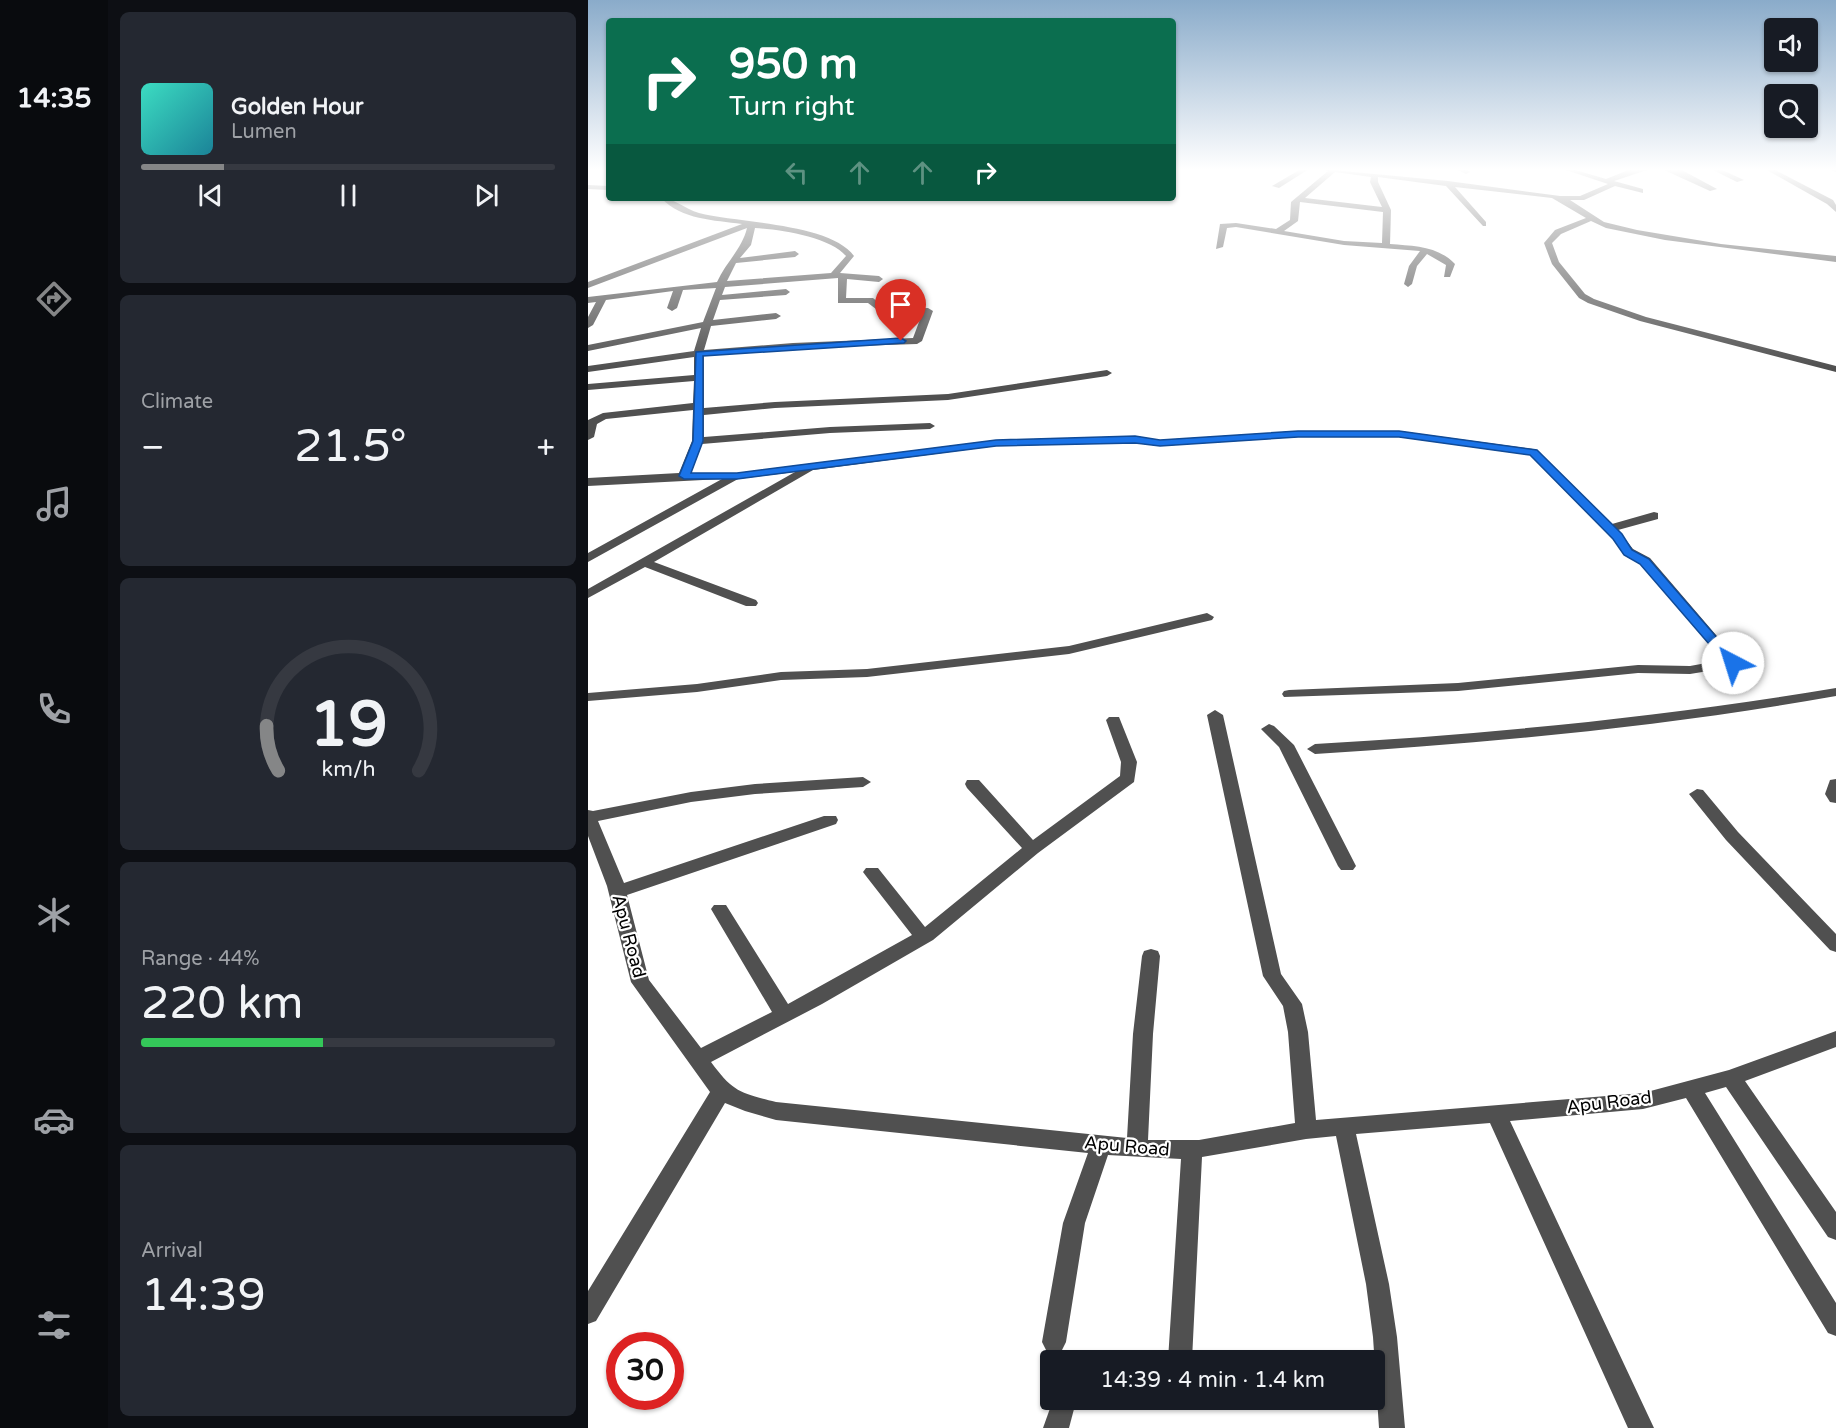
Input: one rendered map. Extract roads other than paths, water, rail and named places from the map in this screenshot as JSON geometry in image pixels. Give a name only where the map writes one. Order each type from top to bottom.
[{"type":"street","points":[[588,285],[722,236]]},
{"type":"street","points":[[684,476],[698,441],[699,354],[707,324],[721,286],[733,261],[747,245],[749,236]]},
{"type":"street","points":[[588,369],[699,354],[917,341],[928,311],[884,312],[870,300],[841,301],[839,275],[850,255],[839,245],[802,236]]},
{"type":"street","points":[[1219,247],[1222,236]]},
{"type":"street","points":[[1268,238],[1272,236]]},
{"type":"street","points":[[1299,236],[1344,243],[1426,250],[1442,256],[1450,264],[1447,275]]},
{"type":"street","points":[[1386,236],[1386,246]]},
{"type":"street","points":[[1555,236],[1548,243],[1555,262],[1582,296],[1643,319],[1836,369]]},
{"type":"street","points":[[1656,236],[1836,259]]},
{"type":"street","points":[[1408,284],[1413,266],[1426,250]]},
{"type":"street","points":[[733,261],[795,254]]},
{"type":"street","points":[[588,300],[679,288],[839,275],[879,279]]},
{"type":"street","points":[[672,308],[679,288]]},
{"type":"street","points":[[717,298],[786,292]]},
{"type":"street","points":[[588,325],[603,298]]},
{"type":"street","points":[[588,348],[707,324],[776,316]]},
{"type":"street","points":[[588,437],[591,422],[603,416],[697,409],[948,397],[1107,373]]},
{"type":"street","points":[[588,387],[699,378]]},
{"type":"street","points":[[698,441],[830,430],[930,426]]},
{"type":"street","points":[[588,482],[634,482],[684,476],[737,476],[996,443],[1135,440],[1160,443],[1298,434],[1399,434],[1533,452],[1609,529],[1628,552],[1645,561],[1733,663],[1690,670],[1638,669],[1458,687],[1289,694]]},
{"type":"street","points":[[588,594],[815,465]]},
{"type":"street","points":[[588,558],[737,476]]},
{"type":"street","points":[[1609,529],[1654,516]]},
{"type":"street","points":[[645,563],[751,603]]},
{"type":"street","points":[[588,697],[697,688],[781,676],[867,673],[1069,650],[1207,617]]},
{"type":"street","points":[[1315,749],[1405,745],[1554,731],[1836,692]]},
{"type":"street","points":[[1215,715],[1272,976],[1292,1004],[1298,1032],[1306,1130]]},
{"type":"street","points":[[698,1059],[784,1015],[923,937],[964,907],[1032,849],[1128,778],[1130,762],[1114,720]]},
{"type":"street","points":[[1269,729],[1287,745],[1347,866]]},
{"type":"street","points":[[589,816],[755,789],[863,782]]},
{"type":"street","points":[[973,784],[1032,849]]},
{"type":"street","points":[[1836,784],[1833,794],[1836,798]]},
{"type":"street","points":[[1697,794],[1732,836],[1836,945]]},
{"type":"street","name":"Apu Road","points":[[589,816],[617,892],[640,982],[721,1091],[745,1103],[776,1111],[1101,1145],[1192,1150],[1251,1142],[1306,1130],[1643,1101],[1731,1078],[1836,1039]]},
{"type":"street","points":[[617,892],[830,820]]},
{"type":"street","points":[[872,872],[923,937]]},
{"type":"street","points":[[720,909],[784,1015]]},
{"type":"street","points":[[1137,1148],[1143,1034],[1151,956]]},
{"type":"street","points":[[1731,1078],[1836,1230]]},
{"type":"street","points":[[1691,1088],[1836,1325]]},
{"type":"street","points":[[588,1313],[721,1091]]},
{"type":"street","points":[[1495,1112],[1641,1428]]},
{"type":"street","points":[[1344,1126],[1369,1234],[1385,1338],[1387,1405],[1392,1428]]},
{"type":"street","points":[[1054,1342],[1074,1223],[1101,1145]]},
{"type":"street","points":[[1181,1350],[1192,1150]]}]
